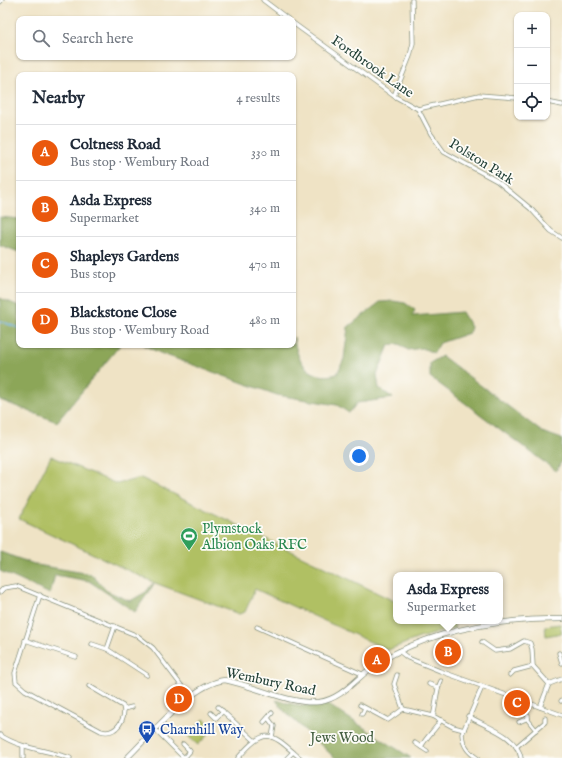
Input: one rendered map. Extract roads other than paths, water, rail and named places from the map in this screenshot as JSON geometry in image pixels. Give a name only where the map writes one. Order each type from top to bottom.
[{"type":"street","points":[[263,0],[284,16]]},
{"type":"street","points":[[394,96],[412,50],[414,22],[412,0]]},
{"type":"street","name":"Fordbrook Lane","points":[[296,25],[394,96],[418,110],[479,95],[514,98]]},
{"type":"street","points":[[550,103],[562,105]]},
{"type":"street","name":"Polston Park","points":[[418,110],[431,134],[444,152],[497,181],[531,209],[551,231],[562,238]]},
{"type":"street","points":[[0,592],[4,588],[16,586],[115,626],[145,640],[162,659],[190,697]]},
{"type":"street","points":[[40,595],[14,673],[15,678],[20,686],[106,733],[116,728],[124,715],[124,709],[119,702],[94,691],[89,686]]},
{"type":"street","name":"Wembury Road","points":[[503,623],[562,619]]},
{"type":"street","name":"Wembury Road","points":[[128,758],[155,729],[190,697],[209,684],[226,680],[291,699],[321,702],[340,695],[362,674],[399,651],[458,630],[495,624]]},
{"type":"street","points":[[107,649],[115,626]]},
{"type":"street","points":[[258,627],[362,674]]},
{"type":"street","points":[[25,640],[76,657]]},
{"type":"street","points":[[482,642],[495,651],[510,649],[527,642],[531,645],[533,666],[549,684]]},
{"type":"street","points":[[92,644],[107,649],[147,675]]},
{"type":"street","points":[[399,651],[415,661],[482,687],[562,715]]},
{"type":"street","points":[[559,653],[562,663]]},
{"type":"street","points":[[67,660],[69,655]]},
{"type":"street","points":[[131,665],[134,660]]},
{"type":"street","points":[[510,675],[514,671],[533,666]]},
{"type":"street","points":[[397,675],[394,682],[403,709]]},
{"type":"street","points":[[540,707],[549,684],[562,679]]},
{"type":"street","points":[[433,716],[436,706],[437,687],[441,680]]},
{"type":"street","points":[[389,681],[394,682]]},
{"type":"street","points":[[429,684],[437,687]]},
{"type":"street","points":[[477,758],[471,754],[463,740],[468,716],[482,687]]},
{"type":"street","points":[[48,702],[51,698]]},
{"type":"street","points":[[360,705],[388,720],[403,709],[433,716],[453,727],[464,730]]},
{"type":"street","points":[[124,709],[132,707]]},
{"type":"street","points":[[218,707],[254,740]]},
{"type":"street","points":[[362,714],[365,708]]},
{"type":"street","points":[[211,713],[216,718],[223,711]]},
{"type":"street","points":[[264,722],[272,713]]},
{"type":"street","points":[[468,716],[503,734],[516,747],[522,758]]},
{"type":"street","points":[[519,722],[528,716],[536,730]]},
{"type":"street","points":[[268,718],[274,726],[272,737]]},
{"type":"street","points":[[516,747],[545,722],[545,718]]},
{"type":"street","points":[[421,747],[425,739],[436,729],[441,720]]},
{"type":"street","points":[[155,729],[184,758],[190,751],[183,744]]},
{"type":"street","points":[[531,734],[534,738]]},
{"type":"street","points":[[0,736],[23,746],[48,751],[70,758]]},
{"type":"street","points":[[238,758],[254,740],[267,736],[277,739],[300,758]]},
{"type":"street","points":[[415,743],[427,750]]},
{"type":"street","points":[[23,746],[23,758]]},
{"type":"street","points":[[287,758],[293,752]]},
{"type":"street","points":[[467,758],[471,754]]},
{"type":"waterway","points":[[0,321],[16,327]]},
{"type":"place","name":"Plymstock Albion Oaks RFC","points":[[189,551]]},
{"type":"place","name":"Asda Express","points":[[448,652]]},
{"type":"place","name":"Coltness Road","points":[[377,660]]},
{"type":"place","name":"Blackstone Close","points":[[179,699]]},
{"type":"place","name":"Shapleys Gardens","points":[[517,703]]},
{"type":"place","name":"Charnhill Way","points":[[147,744]]},
{"type":"park label","name":"Jews Wood","points":[[342,737]]}]
